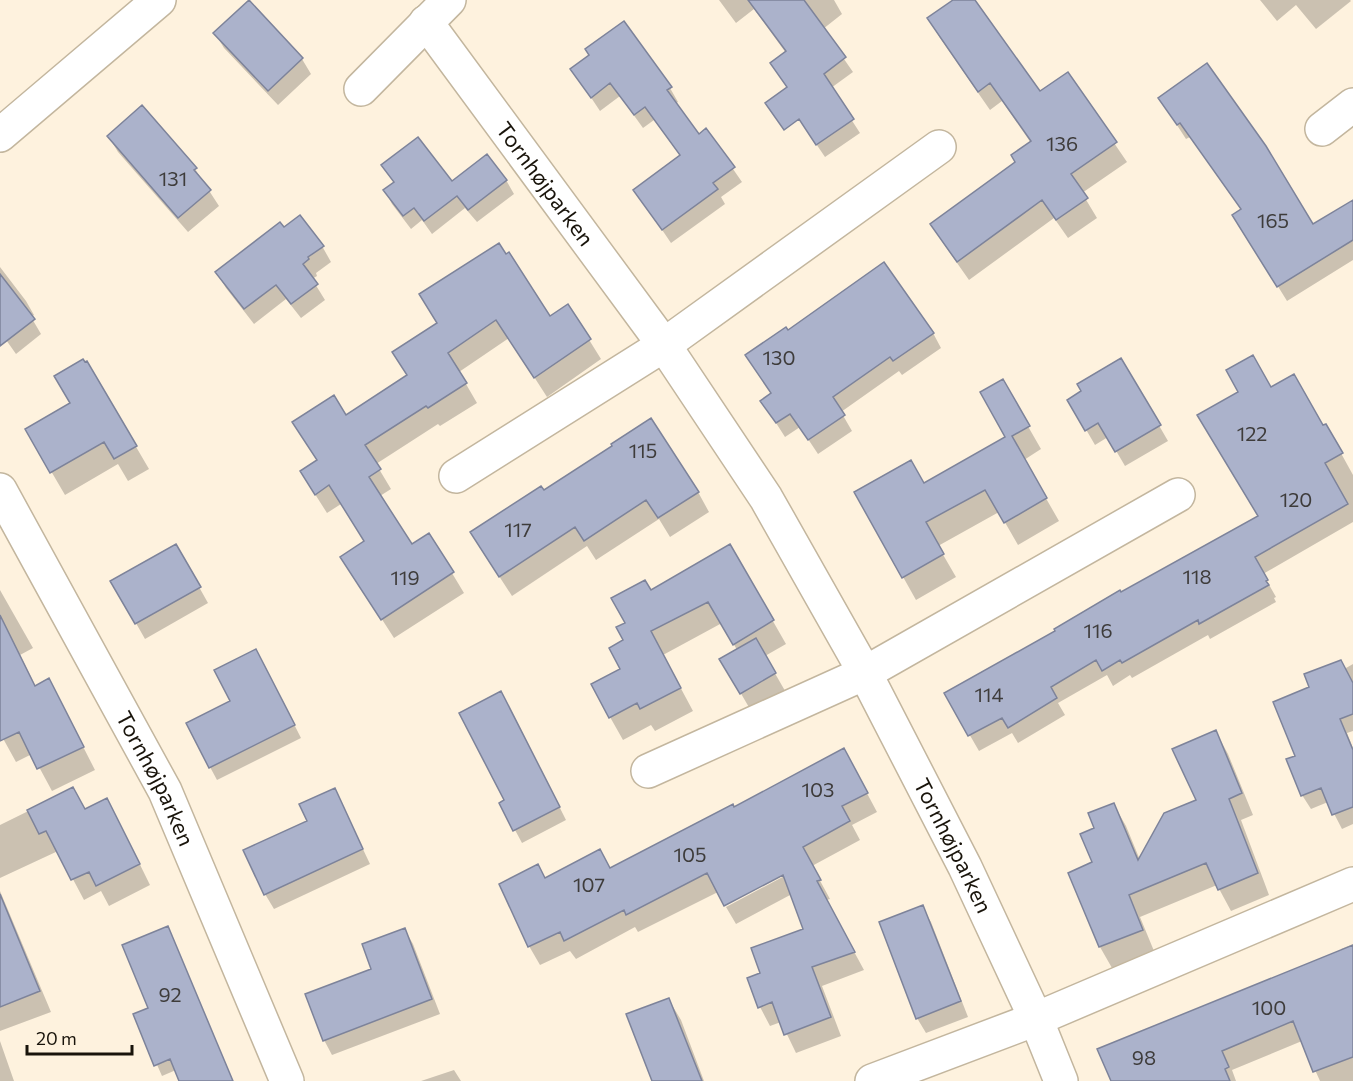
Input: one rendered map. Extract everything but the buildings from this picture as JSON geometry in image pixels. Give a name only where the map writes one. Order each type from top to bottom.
[{"type":"street","points":[[0,135],[159,0]]},
{"type":"street","name":"Tornhøjparken","points":[[361,89],[438,11],[766,498],[865,673],[965,867],[1036,1019],[1061,1081]]},
{"type":"street","points":[[1322,129],[1353,105]]},
{"type":"street","points":[[456,476],[664,345],[939,147]]},
{"type":"street","name":"Tornhøjparken","points":[[0,490],[165,791],[287,1081]]},
{"type":"street","points":[[648,771],[865,673],[1178,495]]},
{"type":"street","points":[[872,1081],[1036,1019],[1353,884]]}]
